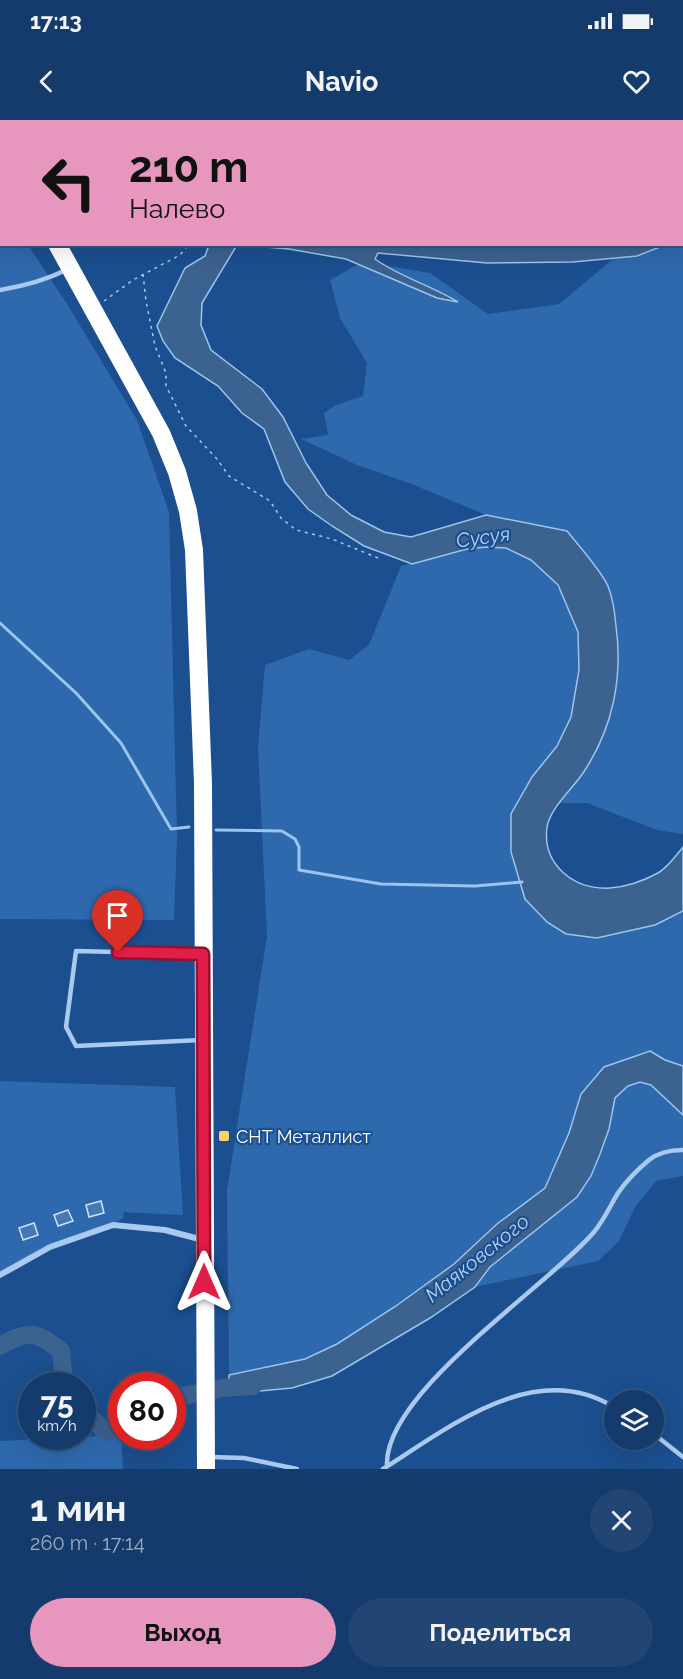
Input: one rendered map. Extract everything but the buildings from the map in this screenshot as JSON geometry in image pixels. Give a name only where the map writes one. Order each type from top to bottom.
[{"type":"highway","points":[[58,246],[162,433],[177,472],[188,511],[194,549],[202,760],[206,1463]]},
{"type":"street","points":[[0,1275],[50,1247],[113,1226],[165,1230],[204,1240]]},
{"type":"lane","points":[[0,290],[33,284],[70,268]]},
{"type":"lane","points":[[203,954],[76,951],[66,1027],[76,1046],[203,1040]]},
{"type":"lane","points":[[385,1468],[392,1438],[421,1394],[445,1368],[595,1231],[633,1174],[652,1158],[669,1150],[683,1150]]},
{"type":"lane","points":[[385,1468],[465,1418],[492,1404],[522,1393],[552,1390],[580,1394],[604,1401]]},
{"type":"lane","points":[[664,1442],[683,1457]]},
{"type":"lane","points":[[206,1463],[244,1458],[297,1469]]},
{"type":"path","points":[[94,309],[143,274],[180,255],[187,246]]},
{"type":"path","points":[[143,274],[154,346],[166,373],[166,386],[186,426],[230,476],[270,501],[282,518],[296,530],[332,538],[378,558]]},
{"type":"shaded area","points":[[0,246],[29,246],[67,304],[137,420],[169,512],[177,836],[174,920],[0,919]]},
{"type":"shaded area","points":[[662,246],[683,246],[683,834],[657,830],[587,803],[560,803],[598,746],[606,727],[617,688],[618,665],[616,619],[608,586],[567,531],[486,515],[409,483],[357,465],[301,439],[328,435],[324,413],[336,405],[363,396],[367,363],[340,318],[330,280],[362,262],[430,273],[488,314],[559,304],[613,259],[637,256]]},
{"type":"shaded area","points":[[486,546],[505,547],[518,552],[542,569],[562,594],[575,621],[578,634],[579,675],[571,716],[560,741],[532,777],[547,922],[566,934],[597,938],[677,915],[683,911],[683,1066],[665,1060],[650,1051],[581,1094],[569,1133],[545,1188],[497,1224],[454,1264],[396,1306],[337,1344],[305,1359],[229,1375],[227,1190],[267,936],[258,748],[265,665],[309,649],[349,660],[369,645],[401,566]]},
{"type":"shaded area","points":[[0,1081],[175,1087],[183,1215],[123,1212],[124,1217],[113,1225],[50,1247],[0,1275]]},
{"type":"shaded area","points":[[640,1082],[651,1085],[683,1115],[683,1176],[656,1181],[635,1207],[619,1241],[598,1261],[475,1287],[490,1267],[577,1197],[591,1176],[600,1154],[609,1129],[615,1098],[628,1086]]},
{"type":"shaded area","points":[[96,1436],[108,1436],[108,1450],[122,1450],[123,1469],[0,1469],[0,1441],[18,1440],[18,1450],[96,1450]]},
{"type":"water","name":"Сусуя","points":[[209,246],[236,246],[202,303],[201,325],[211,350],[262,389],[283,417],[306,463],[327,495],[351,515],[384,532],[411,537],[486,515],[567,531],[600,572],[610,591],[616,621],[618,664],[614,701],[595,754],[549,819],[547,841],[555,864],[563,872],[573,880],[597,888],[622,886],[646,879],[668,865],[683,847],[683,911],[655,925],[597,938],[566,934],[547,922],[525,899],[511,852],[511,814],[532,777],[557,746],[571,717],[579,670],[578,632],[558,585],[531,560],[506,548],[467,549],[412,564],[364,546],[308,509],[285,482],[264,429],[242,413],[218,386],[175,358],[163,341],[157,326],[185,268],[205,256]]},
{"type":"water","points":[[254,246],[662,246],[637,256],[573,262],[487,263],[378,253],[375,259],[458,302],[437,298],[346,259],[289,249]]},
{"type":"water","points":[[650,1051],[665,1060],[683,1066],[683,1115],[651,1085],[640,1082],[628,1086],[615,1098],[609,1129],[600,1154],[591,1176],[577,1197],[490,1267],[475,1287],[430,1318],[332,1376],[292,1388],[228,1394],[229,1375],[305,1359],[337,1344],[396,1306],[454,1264],[497,1224],[545,1188],[569,1133],[581,1094],[604,1067]]},
{"type":"waterway","points":[[0,623],[76,693],[121,743],[171,829],[189,827]]},
{"type":"waterway","points":[[216,830],[282,831],[295,839],[299,847],[299,870],[381,884],[475,886],[522,882]]},
{"type":"waterway","name":"Маяковского","points":[[0,1346],[25,1335],[38,1336],[61,1351],[63,1372]]},
{"type":"waterway","name":"Маяковского","points":[[186,1395],[223,1388],[253,1386]]},
{"type":"waterway","name":"Маяковского","points":[[96,1423],[105,1432],[108,1431]]},
{"type":"place","name":"СНТ Металлист","points":[[224,1136]]},
{"type":"route","points":[[118,952],[203,954],[204,1282]]}]
